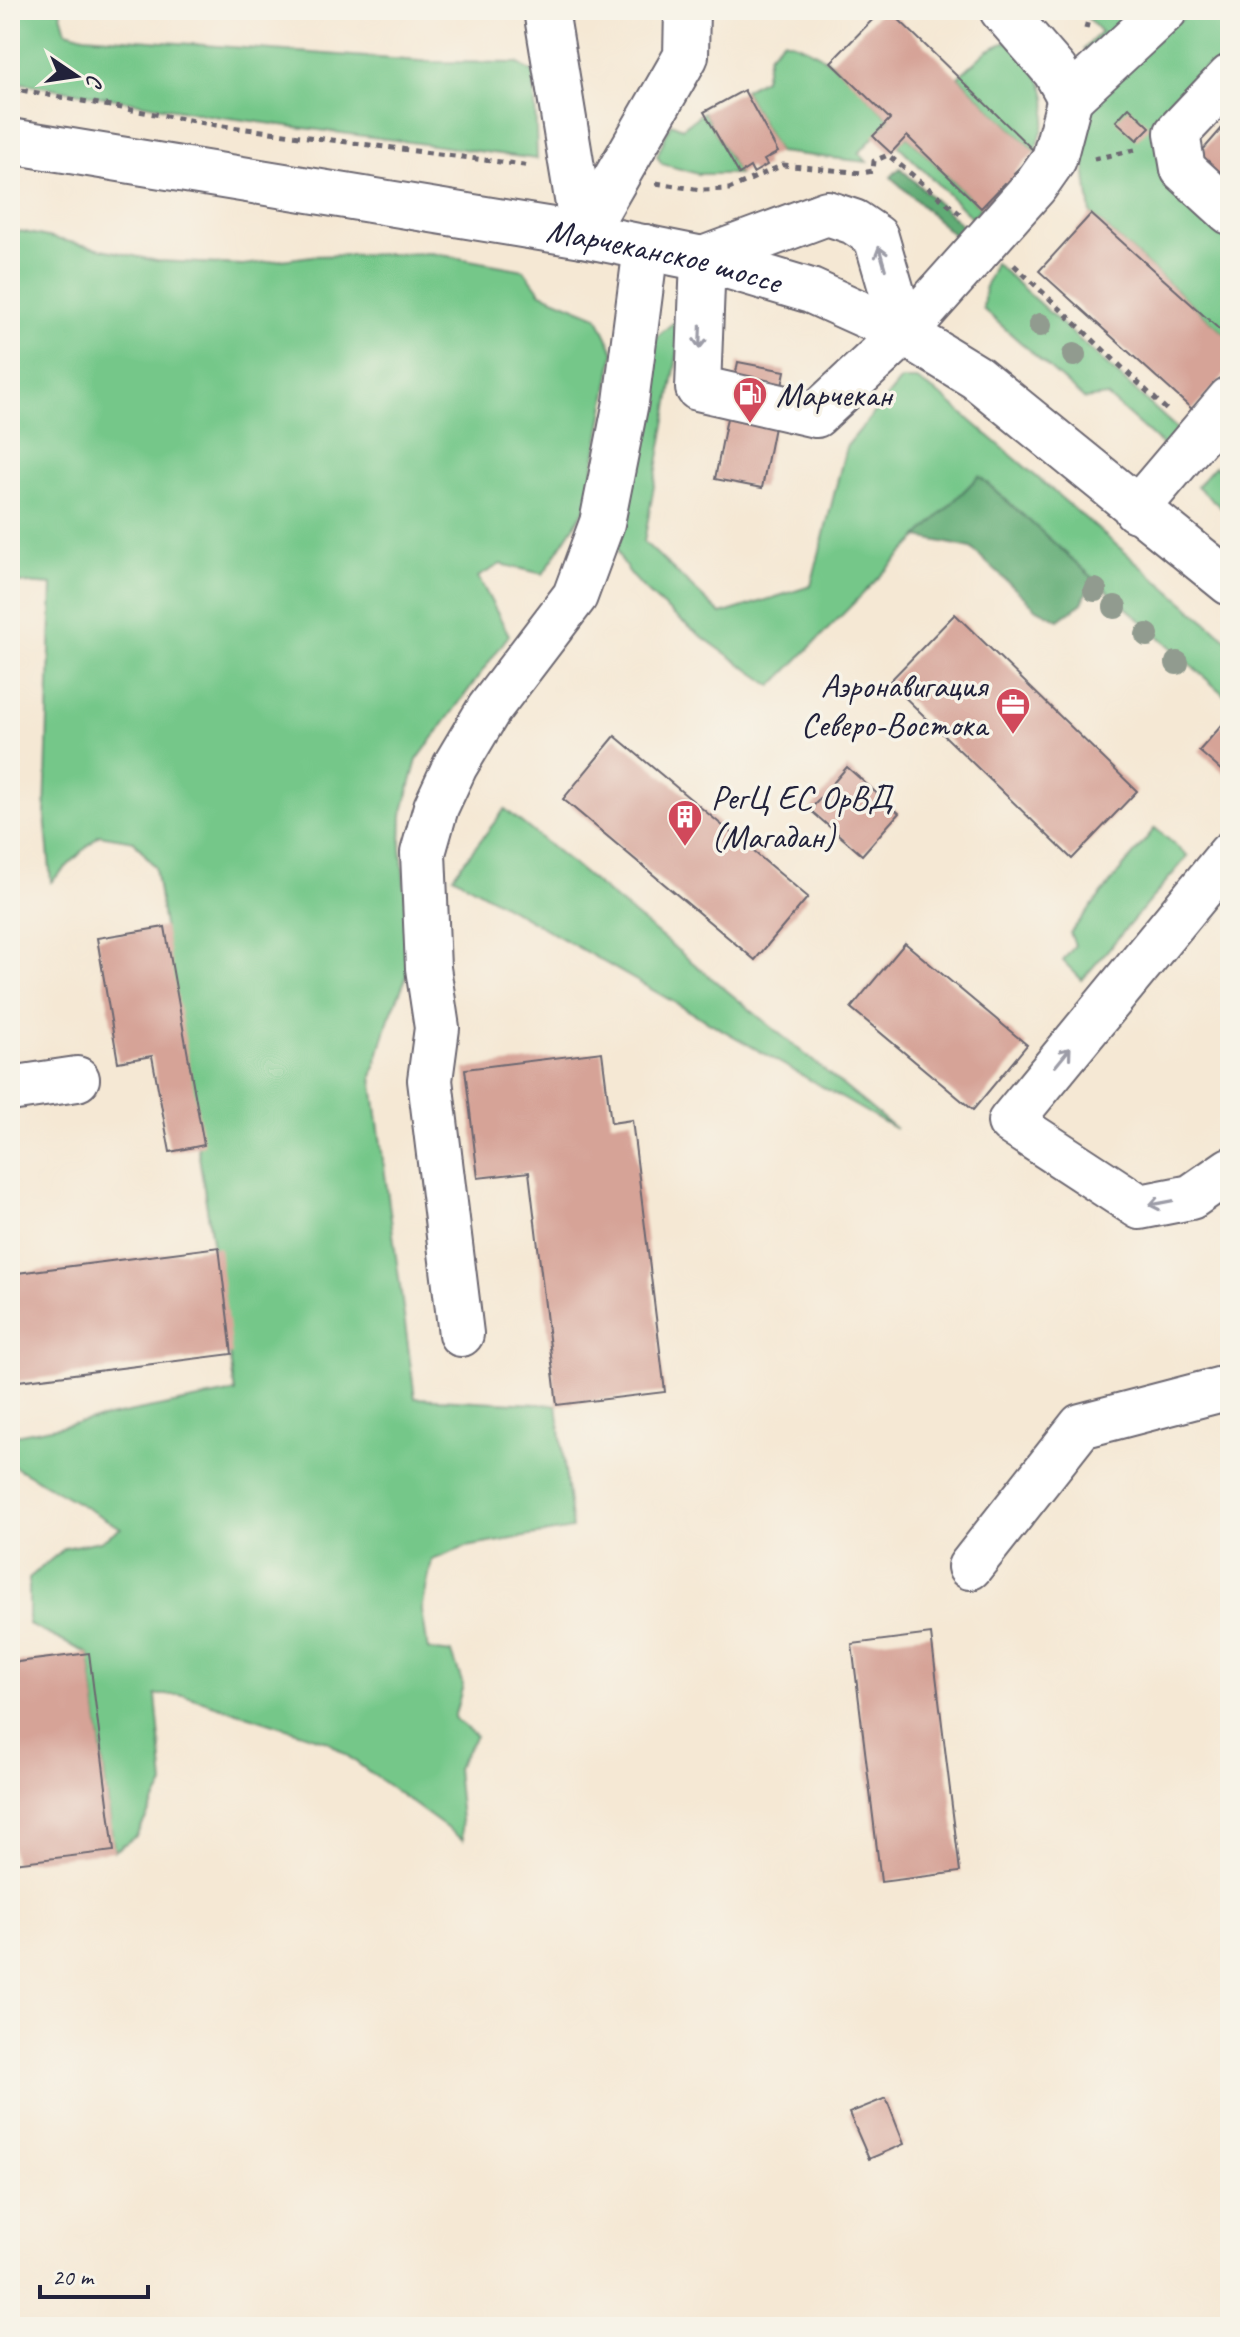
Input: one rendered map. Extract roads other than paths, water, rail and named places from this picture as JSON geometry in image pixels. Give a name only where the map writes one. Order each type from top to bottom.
[{"type":"street","points":[[546,10],[583,235]]},
{"type":"street","points":[[583,235],[686,56],[687,10]]},
{"type":"street","points":[[1002,10],[1055,71],[1070,98]]},
{"type":"street","points":[[904,333],[876,237],[854,222],[827,213],[703,259],[698,388],[816,415],[904,333],[988,240],[1047,171],[1058,147],[1070,98],[1165,10]]},
{"type":"street","points":[[1230,77],[1177,133],[1183,169],[1230,212]]},
{"type":"street","name":"Марчеканское шоссе","points":[[10,141],[583,235],[703,259],[811,291],[904,333],[976,377],[1136,510],[1230,583]]},
{"type":"street","points":[[461,1334],[430,1080],[437,1028],[425,940],[423,853],[436,807],[455,766],[489,709],[575,596],[602,523],[626,402],[646,247]]},
{"type":"street","points":[[1136,510],[1230,399]]},
{"type":"street","points":[[1230,854],[1010,1122],[1140,1207],[1191,1197],[1230,1170]]},
{"type":"street","points":[[10,1089],[77,1079]]},
{"type":"street","points":[[970,1567],[1081,1426],[1215,1388],[1230,1387]]},
{"type":"place","name":"Марчекан","points":[[750,425]]},
{"type":"place","name":"Аэронавигация Северо-Востока","points":[[1013,736]]},
{"type":"place","name":"РегЦ ЕС ОрВД (Магадан)","points":[[685,848]]}]
